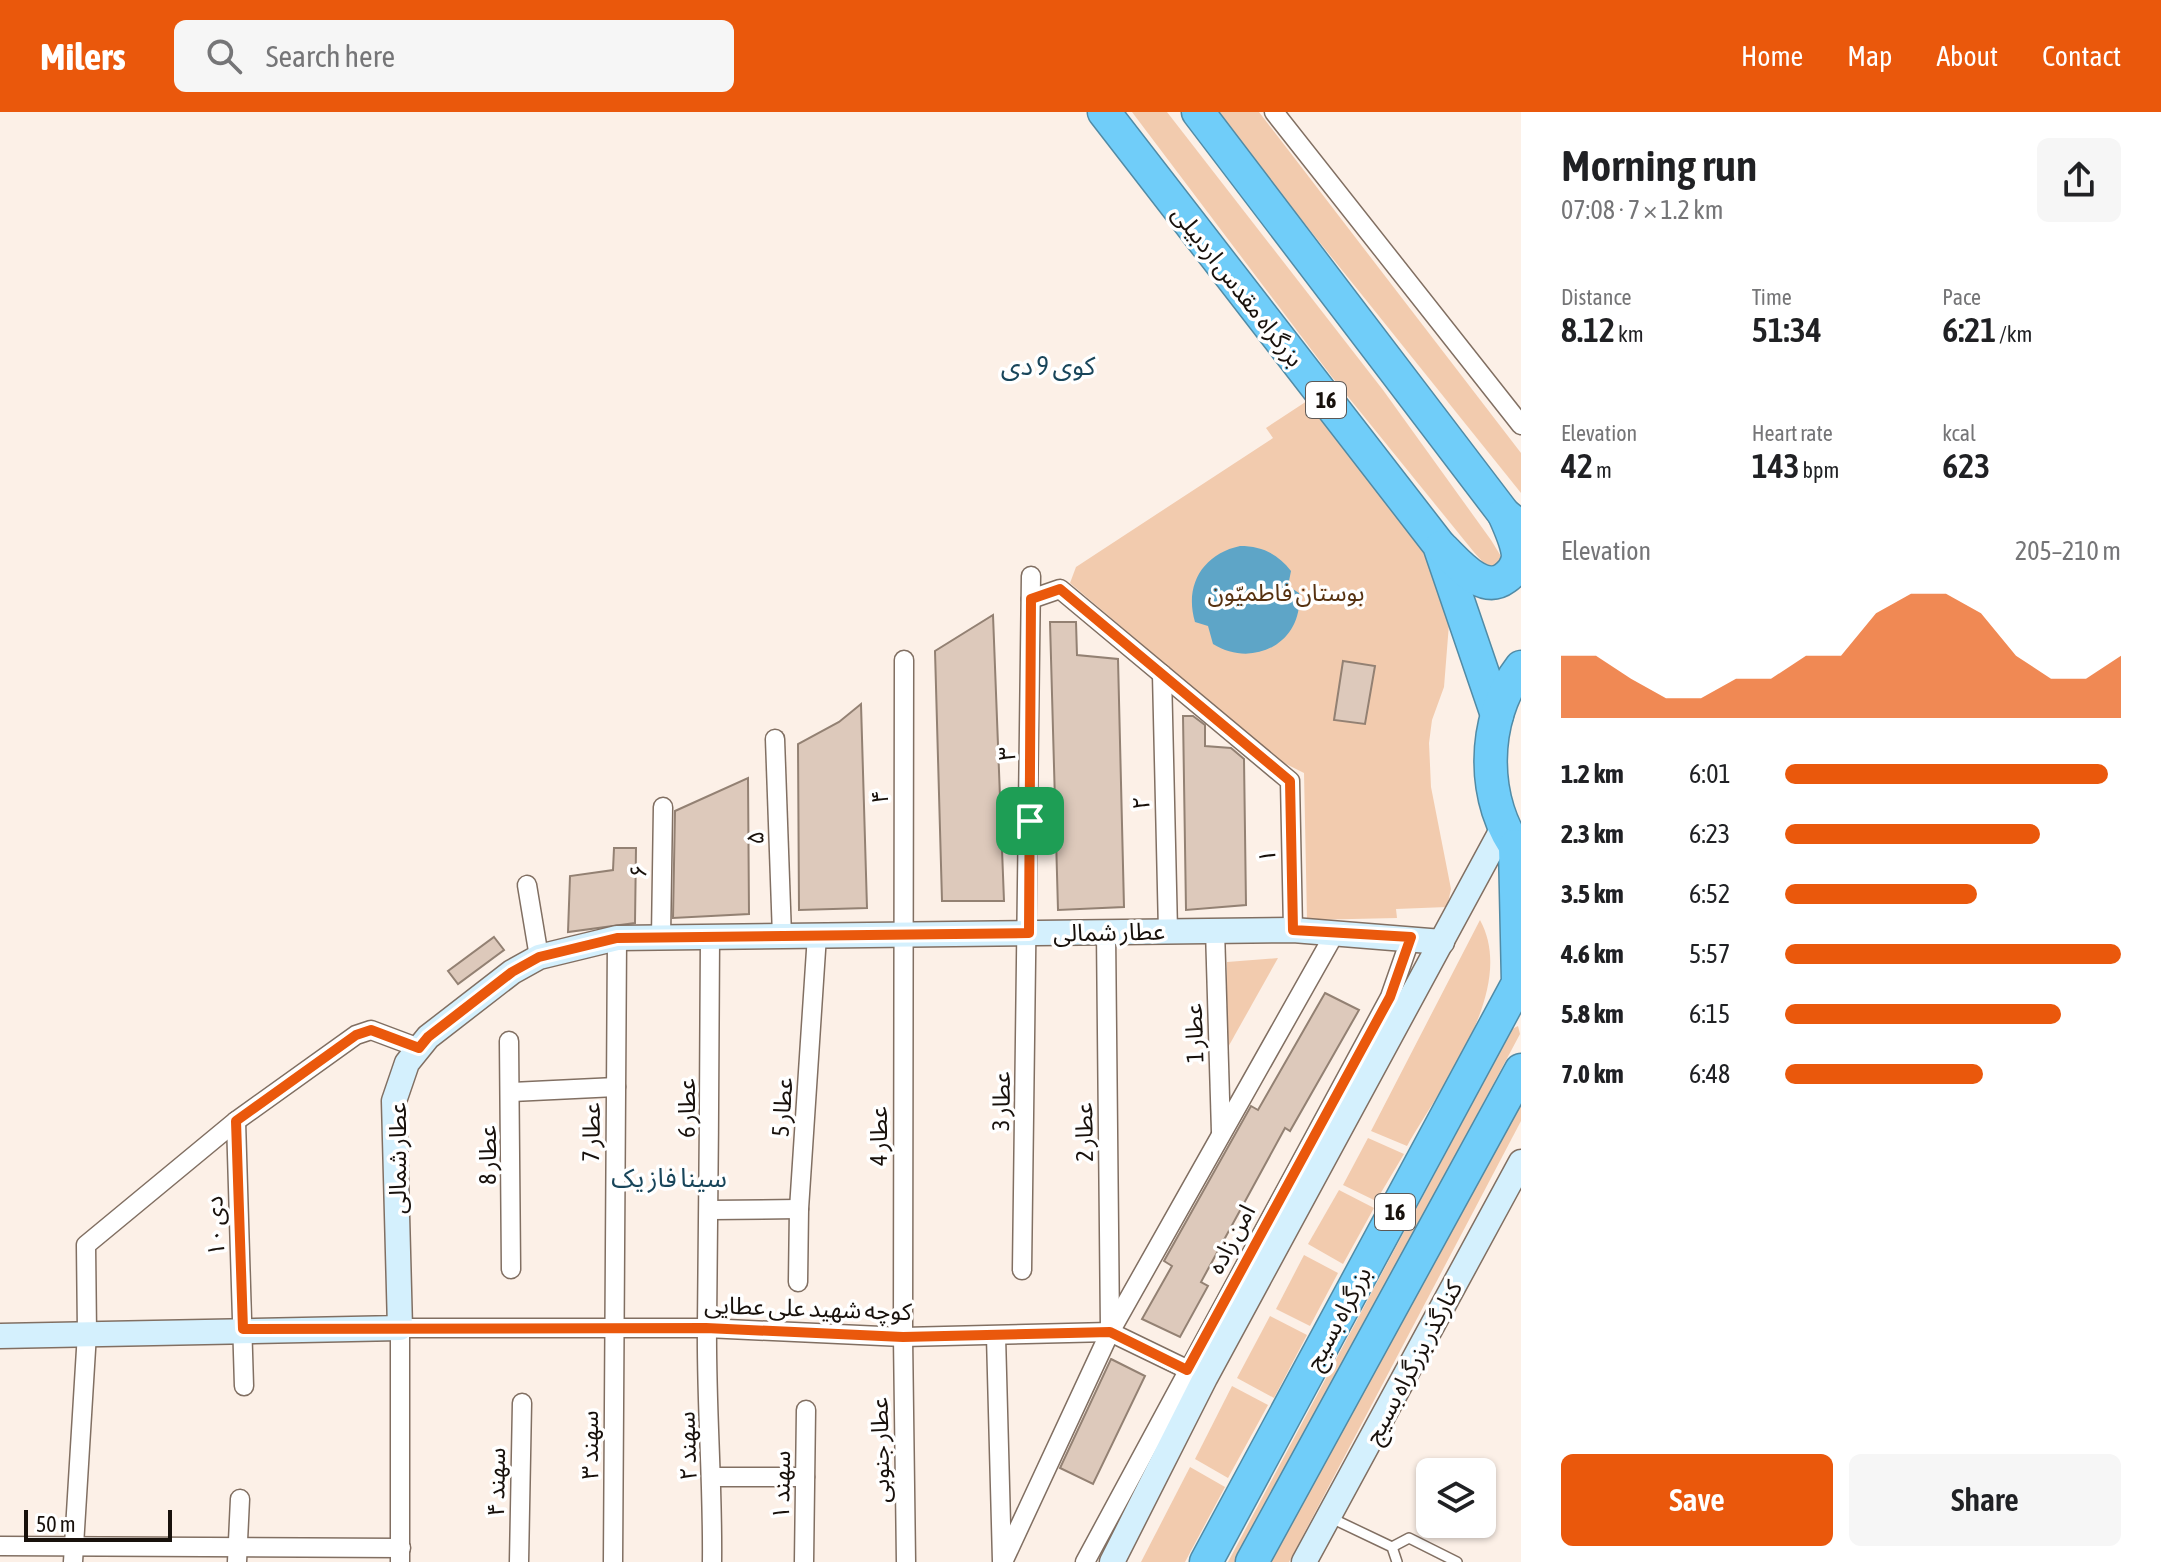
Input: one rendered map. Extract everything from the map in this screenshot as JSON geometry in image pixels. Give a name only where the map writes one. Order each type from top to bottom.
[{"type":"highway","name":"بزرگراه مقدس اردبیلی","points":[[1104,112],[1439,545],[1497,715]]},
{"type":"highway","points":[[1198,112],[1513,521],[1518,556],[1513,571],[1501,581],[1486,582],[1473,576],[1439,545]]},
{"type":"highway","name":"16","points":[[1513,842],[1493,790],[1490,752],[1497,715],[1521,667]]},
{"type":"highway","name":"بزرگراه بسیج","points":[[1206,1562],[1520,982],[1513,842]]},
{"type":"highway","name":"بزرگراه بسیج","points":[[1252,1562],[1521,1070]]},
{"type":"street","points":[[1274,112],[1521,425]]},
{"type":"street","name":"۳","points":[[1029,933],[1031,576]]},
{"type":"street","points":[[1031,599],[1060,589],[1162,674]]},
{"type":"street","name":"۴","points":[[902,934],[904,660]]},
{"type":"street","name":"۱","points":[[1162,674],[1290,781],[1293,930]]},
{"type":"street","name":"۲","points":[[1162,674],[1168,931]]},
{"type":"street","name":"۵","points":[[775,739],[782,936]]},
{"type":"street","name":"۶","points":[[661,937],[663,807]]},
{"type":"street","points":[[1112,1562],[1196,1374],[1442,942],[1513,842]]},
{"type":"street","points":[[527,885],[539,957]]},
{"type":"street","name":"عطار 1","points":[[1215,930],[1221,1133]]},
{"type":"street","name":"عطار شمالی","points":[[400,1555],[400,1328],[394,1101],[407,1063],[419,1048],[500,981],[539,957],[617,938],[661,937],[1293,930],[1411,937],[1442,942]]},
{"type":"street","name":"عطار 2","points":[[1106,932],[1110,1332]]},
{"type":"street","name":"عطار 3","points":[[1022,1270],[1029,933]]},
{"type":"street","points":[[1002,1562],[1110,1332],[1335,933]]},
{"type":"street","name":"عطار 4","points":[[902,934],[903,1337]]},
{"type":"street","name":"عطار 5","points":[[798,1282],[799,1209],[817,935]]},
{"type":"street","name":"عطار 6","points":[[706,1328],[711,1210],[710,937]]},
{"type":"street","name":"امن زاده","points":[[1085,1562],[1196,1374],[1390,997],[1411,937]]},
{"type":"street","name":"عطار 7","points":[[613,1327],[617,938]]},
{"type":"street","points":[[74,1554],[87,1333],[86,1245],[236,1121],[356,1035],[371,1030],[419,1048]]},
{"type":"street","name":"عطار 8","points":[[509,1041],[512,1092],[511,1269]]},
{"type":"street","points":[[512,1092],[616,1087]]},
{"type":"street","name":"دی ۱۰","points":[[236,1121],[244,1386]]},
{"type":"street","name":"کنارگذر بزرگراه بسیج","points":[[1309,1560],[1329,1517],[1521,1162]]},
{"type":"street","points":[[711,1210],[799,1209]]},
{"type":"street","name":"سهند ۳","points":[[613,1327],[613,1562]]},
{"type":"street","points":[[0,1336],[400,1328]]},
{"type":"street","name":"کوچه شهید علی عطایی","points":[[400,1328],[706,1328],[903,1337],[1110,1332],[1196,1374]]},
{"type":"street","name":"سهند ۲","points":[[706,1328],[713,1477],[712,1562]]},
{"type":"street","points":[[996,1336],[1002,1562]]},
{"type":"street","name":"عطار جنوبی","points":[[903,1337],[906,1562]]},
{"type":"street","name":"سهند ۴","points":[[519,1562],[522,1403]]},
{"type":"street","name":"سهند ۱","points":[[804,1562],[806,1410]]},
{"type":"street","points":[[713,1477],[805,1477]]},
{"type":"street","points":[[237,1554],[240,1499]]},
{"type":"street","points":[[0,1546],[74,1554],[400,1555]]},
{"type":"lane","points":[[1329,1517],[1392,1547],[1397,1562]]},
{"type":"lane","points":[[1392,1547],[1409,1538],[1457,1562]]},
{"type":"green space","points":[[1132,112],[1167,112],[1383,390],[1491,540],[1502,558],[1497,568],[1488,568],[1473,551],[1332,377]]},
{"type":"green space","points":[[1215,112],[1259,112],[1521,453],[1521,493]]},
{"type":"green space","name":"بوستان فاطمیّون","points":[[1307,401],[1431,560],[1446,596],[1449,624],[1444,687],[1432,720],[1429,743],[1431,787],[1451,889],[1447,907],[1396,909],[1397,918],[1307,920],[1304,773],[1278,760],[1070,583],[1076,567],[1273,438],[1266,428]]},
{"type":"green space","points":[[1480,920],[1489,947],[1489,976],[1483,1006],[1455,1066],[1407,1146],[1371,1131]]},
{"type":"green space","points":[[1278,958],[1227,1049],[1227,962]]},
{"type":"green space","points":[[1518,1026],[1520,1034],[1239,1562],[1228,1562],[1512,1029]]},
{"type":"green space","points":[[1521,1079],[1521,1121],[1289,1562],[1268,1562]]},
{"type":"green space","points":[[1368,1138],[1404,1154],[1376,1201],[1343,1185]]},
{"type":"green space","points":[[1339,1190],[1374,1208],[1343,1264],[1308,1244]]},
{"type":"green space","points":[[1304,1255],[1338,1273],[1310,1326],[1276,1309]]},
{"type":"green space","points":[[1270,1316],[1307,1335],[1274,1398],[1237,1378]]},
{"type":"green space","points":[[1232,1386],[1268,1405],[1228,1478],[1195,1459]]},
{"type":"green space","points":[[1190,1467],[1225,1487],[1185,1562],[1141,1562]]},
{"type":"water","points":[[1240,546],[1262,549],[1281,560],[1291,571],[1288,586],[1299,593],[1298,611],[1285,638],[1273,647],[1244,654],[1213,644],[1208,626],[1195,622],[1192,608],[1192,596],[1200,573],[1216,556]]},
{"type":"building","points":[[993,615],[1004,901],[942,901],[935,651]]},
{"type":"building","points":[[1050,622],[1076,622],[1077,655],[1118,659],[1124,907],[1058,910]]},
{"type":"building","points":[[1343,661],[1375,666],[1365,724],[1334,720]]},
{"type":"building","points":[[861,704],[867,908],[799,910],[798,744],[839,722]]},
{"type":"building","points":[[1183,716],[1193,716],[1205,725],[1205,746],[1231,748],[1244,759],[1246,905],[1186,910]]},
{"type":"building","points":[[748,778],[749,914],[673,918],[675,811]]},
{"type":"building","points":[[614,848],[636,848],[635,923],[568,932],[570,876],[613,870]]},
{"type":"building","points":[[494,937],[504,950],[458,984],[448,971]]},
{"type":"building","points":[[1325,993],[1359,1010],[1290,1131],[1285,1128],[1201,1282],[1208,1286],[1180,1337],[1142,1319],[1172,1266],[1164,1261],[1251,1106],[1258,1110]]},
{"type":"building","points":[[1111,1359],[1145,1376],[1093,1484],[1060,1468]]},
{"type":"district","name":"کوی 9 دی","points":[[1048,366]]},
{"type":"district","name":"سینا فاز یک","points":[[669,1178]]},
{"type":"route","points":[[1060,589],[1290,781],[1293,930],[1411,937],[1390,997],[1187,1370],[1110,1332],[903,1337],[706,1328],[243,1329],[236,1121],[356,1035],[371,1030],[419,1048],[428,1037],[512,972],[539,957],[617,938],[1029,933],[1030,821],[1031,599],[1060,589]]}]
